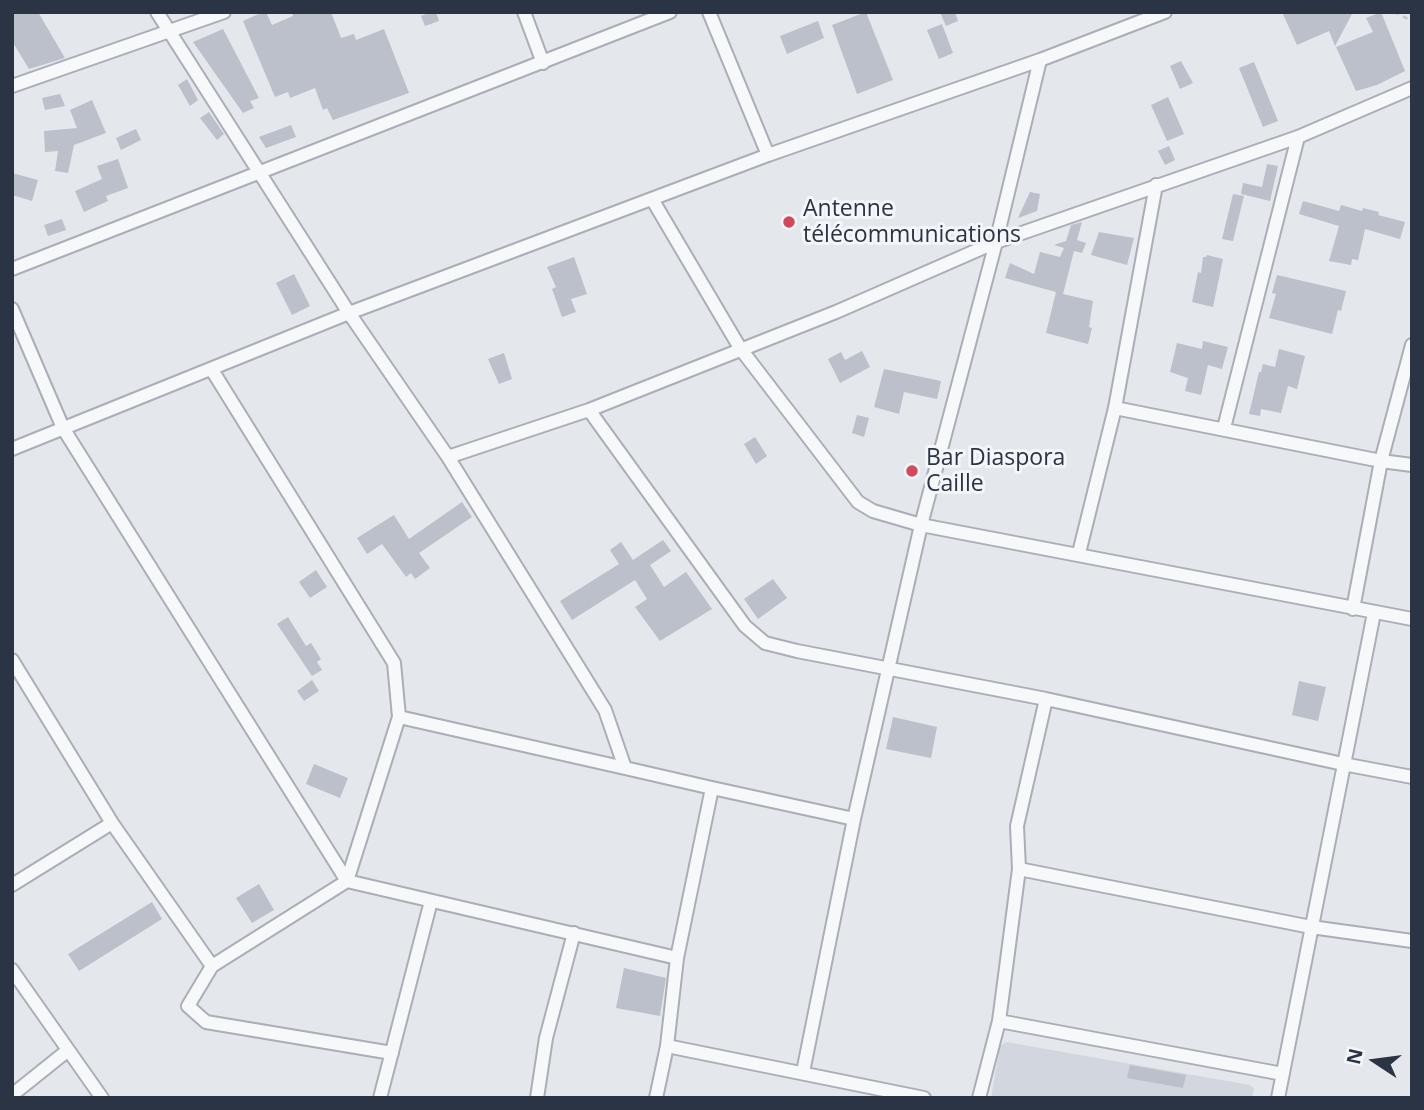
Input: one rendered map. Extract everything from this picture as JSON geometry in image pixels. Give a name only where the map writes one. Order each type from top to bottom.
[{"type":"street","points":[[156,12],[349,313],[448,457],[605,710],[625,768]]},
{"type":"street","points":[[12,86],[224,12]]},
{"type":"street","points":[[524,12],[542,62]]},
{"type":"street","points":[[12,269],[670,12]]},
{"type":"street","points":[[709,12],[768,155]]},
{"type":"street","points":[[12,449],[349,313],[768,155],[1040,60],[1165,12]]},
{"type":"street","points":[[803,1072],[854,819],[921,525],[996,242],[1040,60]]},
{"type":"street","points":[[448,457],[589,410],[836,312],[996,242],[1298,137],[1412,88]]},
{"type":"street","points":[[1224,428],[1298,137]]},
{"type":"street","points":[[1079,554],[1115,408],[1156,185]]},
{"type":"street","points":[[652,199],[740,348],[858,502],[873,511],[921,525],[1412,619]]},
{"type":"street","points":[[12,309],[63,428],[347,881],[677,958]]},
{"type":"street","points":[[1353,609],[1381,461],[1412,345]]},
{"type":"street","points":[[212,370],[394,663],[398,717],[347,881],[212,966],[188,1006],[206,1022],[392,1053]]},
{"type":"street","points":[[1115,408],[1412,465]]},
{"type":"street","points":[[589,410],[745,626],[765,643],[797,652],[1046,699],[1412,777]]},
{"type":"street","points":[[1279,1098],[1374,613]]},
{"type":"street","points":[[12,660],[113,823],[212,966]]},
{"type":"street","points":[[979,1098],[999,1021],[1019,869],[1017,826],[1046,699]]},
{"type":"street","points":[[398,717],[854,819]]},
{"type":"street","points":[[656,1098],[667,1046],[677,958],[712,788]]},
{"type":"street","points":[[12,885],[113,823]]},
{"type":"street","points":[[1019,869],[1311,927],[1412,940]]},
{"type":"street","points":[[380,1098],[431,901]]},
{"type":"street","points":[[537,1098],[546,1038],[573,933]]},
{"type":"street","points":[[12,970],[102,1098]]},
{"type":"street","points":[[999,1021],[1283,1074]]},
{"type":"street","points":[[667,1046],[925,1098]]},
{"type":"street","points":[[12,1095],[67,1051]]},
{"type":"path","points":[[1394,12],[1412,21]]},
{"type":"shaded area","points":[[1006,1042],[1250,1085],[1254,1089],[1252,1098],[991,1098],[1000,1046]]},
{"type":"building","points":[[12,12],[38,12],[65,58],[29,69],[12,41]]},
{"type":"building","points":[[266,12],[272,25],[293,16],[292,12],[331,12],[341,38],[354,34],[356,40],[384,29],[409,93],[333,120],[327,108],[323,110],[315,88],[290,98],[288,92],[275,97],[243,21]]},
{"type":"building","points":[[436,12],[439,21],[425,26],[421,16]]},
{"type":"building","points":[[866,12],[893,80],[857,94],[832,25]]},
{"type":"building","points":[[940,12],[955,12],[958,21],[946,26]]},
{"type":"building","points":[[1282,12],[1353,12],[1335,46],[1329,31],[1297,45]]},
{"type":"building","points":[[1381,12],[1405,71],[1377,85],[1356,91],[1336,47],[1373,32],[1366,18]]},
{"type":"building","points":[[818,21],[824,38],[787,54],[780,36]]},
{"type":"building","points":[[942,24],[953,53],[939,59],[927,30]]},
{"type":"building","points":[[223,29],[259,98],[250,101],[254,108],[243,113],[193,42]]},
{"type":"building","points":[[1181,61],[1193,83],[1180,89],[1170,66]]},
{"type":"building","points":[[1254,62],[1278,121],[1263,127],[1239,68]]},
{"type":"building","points":[[187,79],[198,100],[190,106],[178,85]]},
{"type":"building","points":[[60,94],[65,106],[45,110],[42,98]]},
{"type":"building","points":[[1168,97],[1184,134],[1167,141],[1151,105]]},
{"type":"building","points":[[92,100],[106,133],[74,145],[68,173],[55,171],[58,151],[45,152],[44,131],[77,128],[70,110]]},
{"type":"building","points":[[209,112],[224,134],[217,140],[200,118]]},
{"type":"building","points":[[291,125],[296,137],[266,148],[259,137]]},
{"type":"building","points":[[136,129],[141,140],[121,150],[116,138]]},
{"type":"building","points":[[1169,146],[1175,160],[1165,165],[1158,151]]},
{"type":"building","points":[[118,159],[128,188],[106,196],[108,201],[84,212],[75,191],[102,179],[97,166]]},
{"type":"building","points":[[1267,164],[1278,166],[1270,201],[1241,194],[1243,183],[1262,187]]},
{"type":"building","points":[[12,173],[38,180],[32,201],[12,195]]},
{"type":"building","points":[[1030,192],[1040,194],[1037,211],[1018,218]]},
{"type":"building","points":[[1233,194],[1244,196],[1233,241],[1222,239]]},
{"type":"building","points":[[1303,201],[1339,211],[1341,205],[1362,211],[1363,208],[1405,222],[1400,239],[1365,229],[1358,260],[1352,259],[1351,265],[1329,261],[1339,226],[1299,214]]},
{"type":"building","points":[[62,219],[66,230],[48,236],[44,225]]},
{"type":"building","points":[[1082,222],[1077,240],[1086,243],[1082,253],[1074,251],[1063,294],[1093,301],[1089,327],[1092,328],[1088,344],[1046,333],[1056,292],[1005,278],[1010,263],[1034,274],[1040,252],[1060,257],[1064,248],[1054,245],[1066,241],[1071,225]]},
{"type":"building","points":[[1099,232],[1134,238],[1127,265],[1091,255]]},
{"type":"building","points":[[1207,255],[1223,259],[1213,307],[1192,302],[1198,272],[1201,273],[1203,257]]},
{"type":"building","points":[[574,257],[587,294],[571,299],[576,312],[562,317],[552,289],[556,287],[547,267]]},
{"type":"building","points":[[294,274],[310,306],[292,315],[276,283]]},
{"type":"building","points":[[1277,275],[1346,291],[1332,334],[1269,318],[1276,294],[1272,293]]},
{"type":"building","points":[[1203,341],[1228,347],[1222,369],[1208,365],[1201,395],[1185,391],[1188,378],[1170,372],[1177,343],[1202,349]]},
{"type":"building","points":[[1279,349],[1305,356],[1297,389],[1288,386],[1281,413],[1261,409],[1260,416],[1249,414],[1259,372],[1263,364],[1275,367]]},
{"type":"building","points":[[862,351],[870,367],[840,383],[828,359],[841,352],[845,360]]},
{"type":"building","points":[[504,353],[512,379],[499,384],[488,359]]},
{"type":"building","points":[[884,369],[941,381],[937,399],[904,392],[899,414],[874,407]]},
{"type":"building","points":[[857,415],[869,418],[864,437],[852,433]]},
{"type":"building","points":[[755,437],[767,456],[756,464],[744,444]]},
{"type":"building","points":[[462,502],[472,517],[419,553],[430,568],[415,579],[411,573],[406,577],[382,544],[367,554],[357,538],[394,515],[409,539]]},
{"type":"building","points":[[663,540],[671,551],[650,565],[664,587],[686,572],[712,609],[660,641],[635,607],[647,599],[635,580],[572,620],[560,601],[619,564],[610,550],[621,542],[633,560]]},
{"type":"building","points":[[316,570],[327,587],[310,598],[299,582]]},
{"type":"building","points":[[773,579],[787,598],[758,619],[744,599]]},
{"type":"building","points":[[288,617],[306,646],[311,643],[321,659],[317,662],[322,670],[312,676],[277,624]]},
{"type":"building","points":[[312,680],[319,691],[304,701],[297,691]]},
{"type":"building","points":[[1299,681],[1326,687],[1318,721],[1292,715]]},
{"type":"building","points":[[893,717],[937,727],[931,758],[886,749]]},
{"type":"building","points":[[314,764],[348,778],[340,798],[306,784]]},
{"type":"building","points":[[259,884],[274,910],[252,923],[236,898]]},
{"type":"building","points":[[152,902],[162,919],[79,971],[68,954]]},
{"type":"building","points":[[624,968],[666,978],[660,1016],[616,1008]]},
{"type":"building","points":[[1130,1065],[1186,1075],[1183,1088],[1127,1078]]},
{"type":"place","name":"Antenne télécommunications","points":[[789,222]]},
{"type":"place","name":"Bar Diaspora Caille","points":[[912,471]]}]
